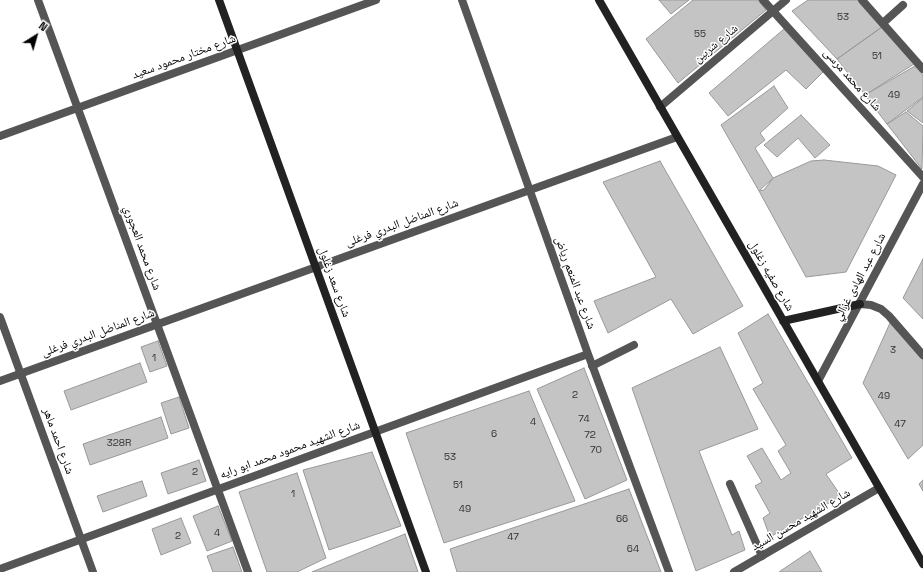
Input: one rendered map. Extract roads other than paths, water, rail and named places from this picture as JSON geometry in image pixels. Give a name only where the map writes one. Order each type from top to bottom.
[{"type":"street","name":"شارع محمد العجوري","points":[[38,0],[248,572]]},
{"type":"street","name":"شارع سعد زغلول","points":[[219,0],[426,572]]},
{"type":"street","name":"شارع عبد المنعم رياض","points":[[462,0],[592,366],[669,572]]},
{"type":"street","name":"شارع صفيه زغلول","points":[[599,0],[923,564]]},
{"type":"street","name":"شارع محمد مرسى","points":[[763,0],[923,177]]},
{"type":"street","name":"شارع شربين","points":[[660,107],[786,0]]},
{"type":"street","points":[[862,0],[923,69]]},
{"type":"street","name":"شارع مختار محمود سعيد","points":[[0,136],[372,1]]},
{"type":"street","points":[[883,23],[903,5]]},
{"type":"street","name":"شارع المناضل البدري فرغلى","points":[[0,382],[678,137]]},
{"type":"street","name":"شارع عبد الهادى غزالي","points":[[818,381],[923,184]]},
{"type":"street","points":[[783,321],[860,304],[871,305],[881,309],[889,316],[923,355]]},
{"type":"street","name":"شارع احمد ماهر","points":[[0,317],[92,572]]},
{"type":"street","points":[[592,366],[634,345]]},
{"type":"street","name":"شارع الشهيد محمود محمد ابو رايه","points":[[0,569],[588,354]]},
{"type":"street","points":[[730,484],[762,556]]},
{"type":"street","name":"شارع الشهيد محسن السيد","points":[[734,572],[879,488]]}]
